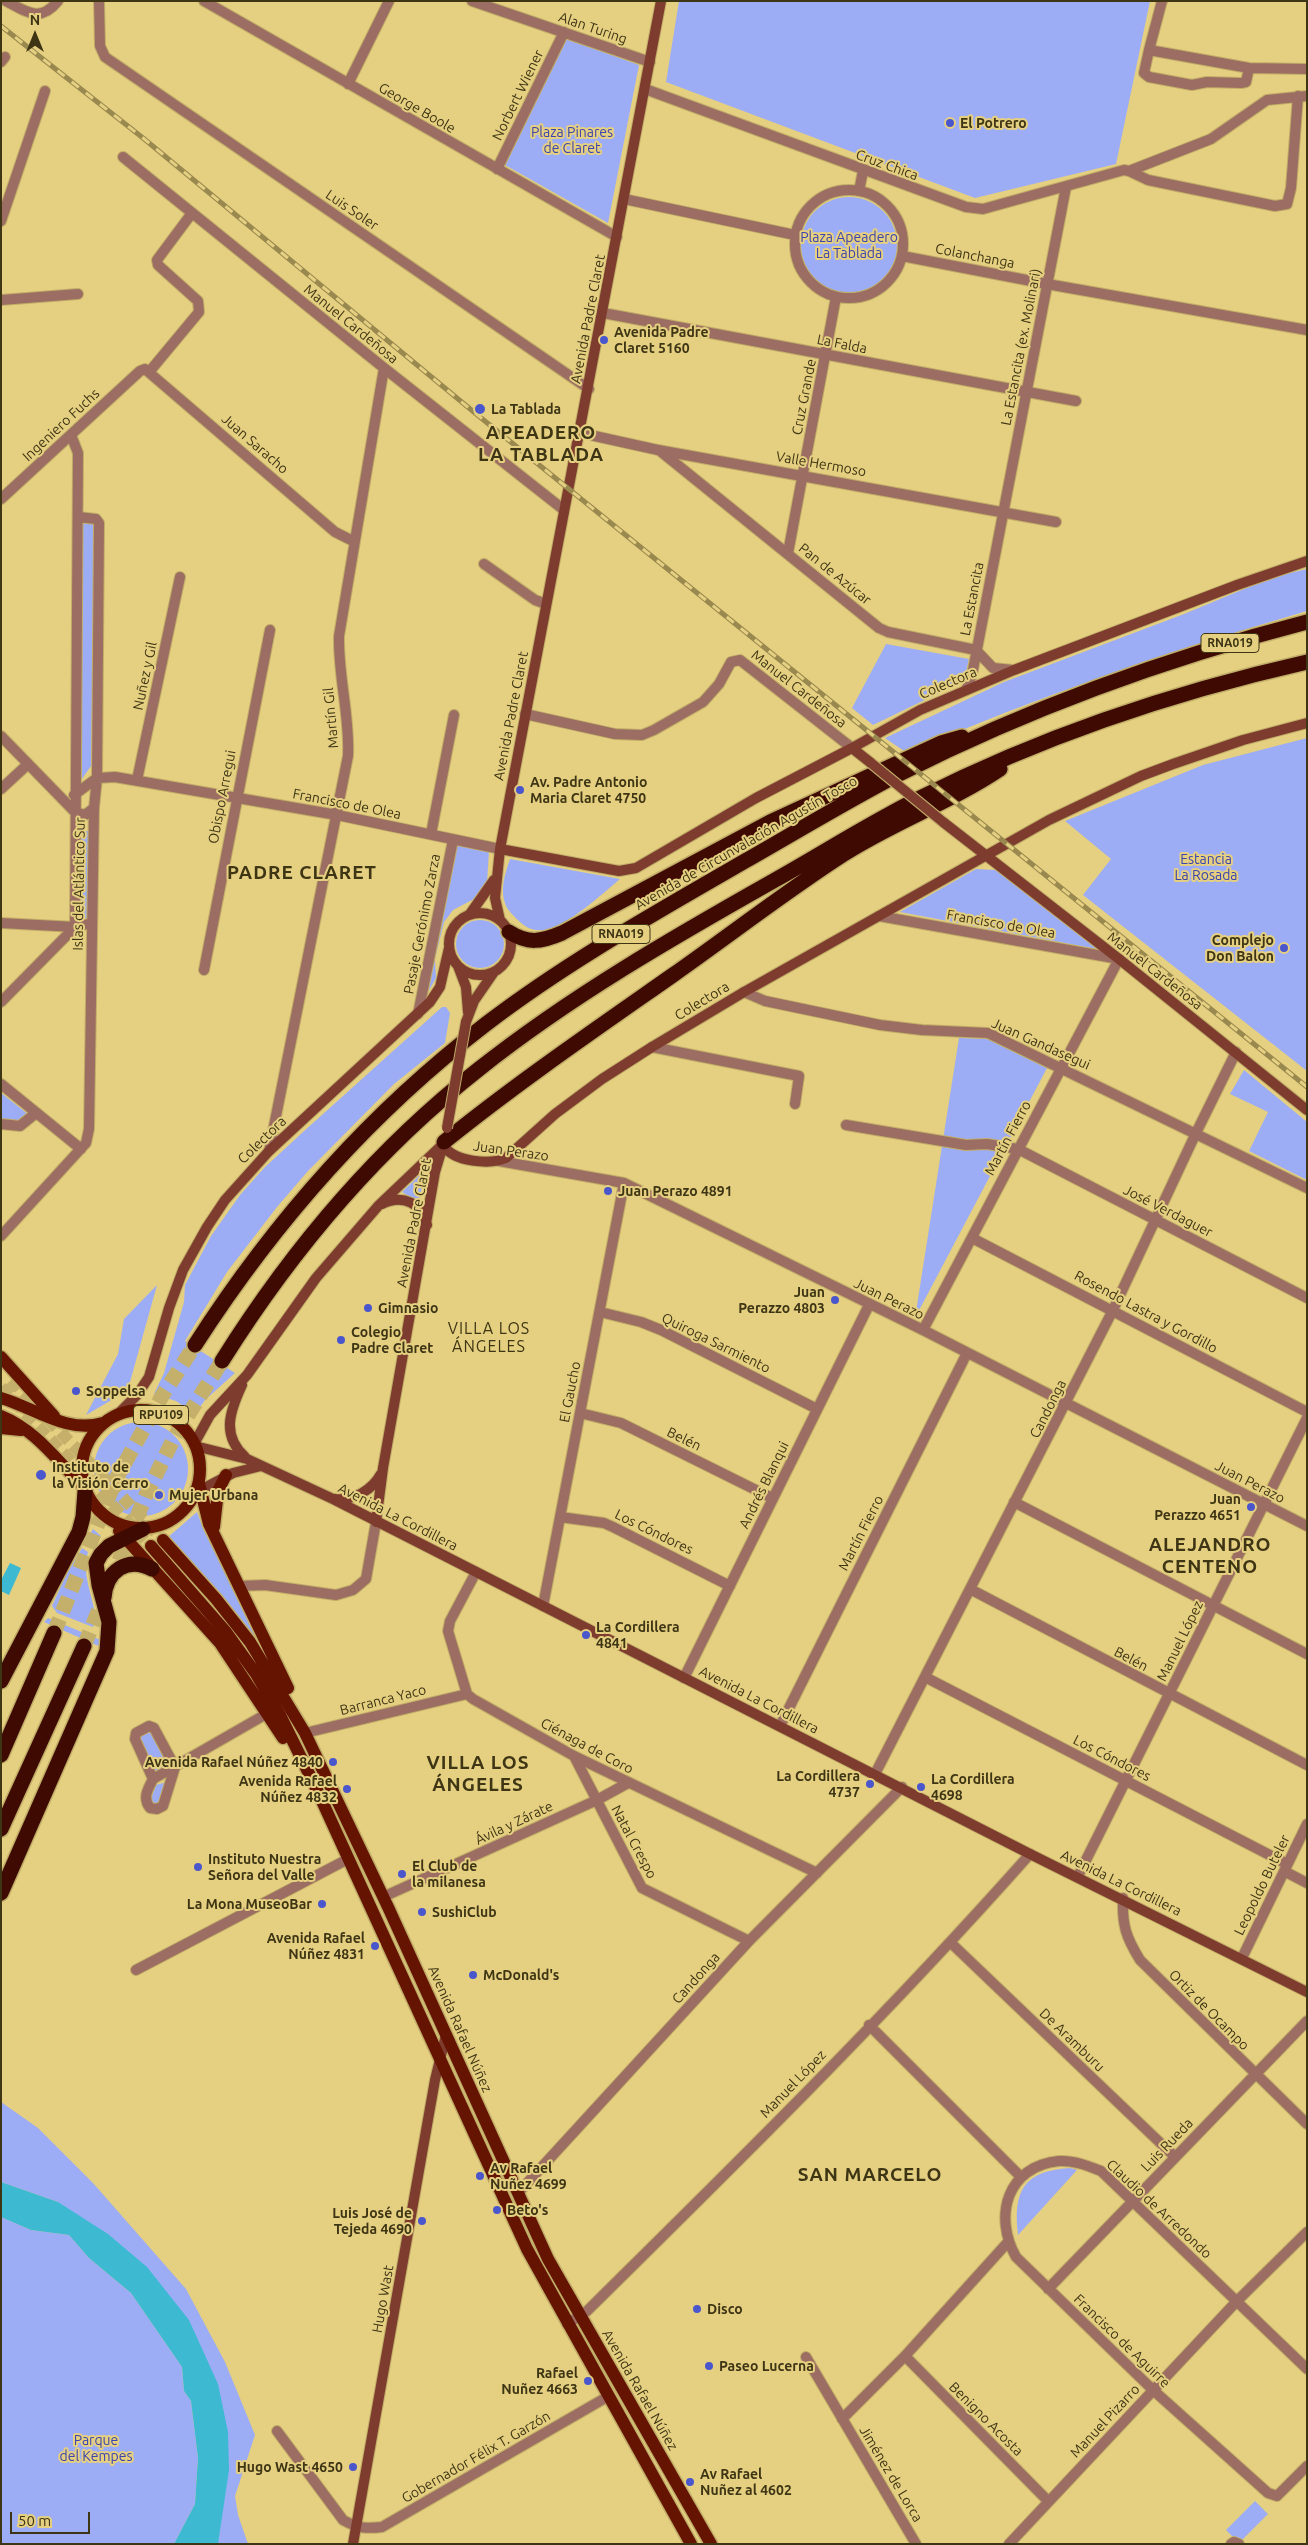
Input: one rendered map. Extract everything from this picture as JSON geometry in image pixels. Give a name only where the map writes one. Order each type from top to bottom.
[{"type":"highway","name":"Avenida de Circunvalación Agustín Tosco","points":[[195,1345],[245,1270],[318,1179],[401,1095],[487,1023],[589,954],[776,843],[897,776],[1005,726],[1154,668],[1307,622]]},
{"type":"highway","name":"RNA019","points":[[222,1361],[286,1268],[365,1174],[447,1096],[522,1036],[656,949],[922,797],[1031,748],[1173,698],[1307,662]]},
{"type":"highway","points":[[505,926],[527,941],[551,938],[770,822],[941,743],[1005,726]]},
{"type":"highway","points":[[448,1131],[473,1118],[844,854],[886,829],[981,782],[1031,748]]},
{"type":"highway","points":[[448,1131],[473,1118]]},
{"type":"highway","points":[[1,1681],[79,1532],[83,1517],[84,1488]]},
{"type":"highway","points":[[1,1893],[106,1651],[109,1622],[96,1563],[104,1550],[143,1529]]},
{"type":"highway","points":[[104,1599],[109,1578],[117,1568],[134,1564],[152,1569]]},
{"type":"highway","points":[[1,1755],[54,1633]]},
{"type":"highway","points":[[1,1829],[84,1646]]},
{"type":"main road","name":"Avenida Padre Claret","points":[[505,926],[495,904],[500,849],[564,510],[589,389],[661,1]]},
{"type":"main road","name":"Colectora","points":[[619,871],[636,868],[756,798],[920,710],[1014,670],[1237,585],[1307,561]]},
{"type":"main road","name":"Colectora","points":[[499,1161],[518,1149],[561,1109],[652,1047],[744,992],[1026,832],[1141,776],[1210,750],[1307,723]]},
{"type":"main road","name":"Manuel Cardeñosa","points":[[852,748],[942,822],[1119,959],[1307,1110]]},
{"type":"main road","name":"Francisco de Olea","points":[[500,849],[619,871]]},
{"type":"main road","name":"Avenida Padre Claret","points":[[470,914],[496,877]]},
{"type":"main road","points":[[483,913],[505,926],[512,943],[506,962],[494,972],[476,975],[458,966],[449,948],[450,933],[454,927],[470,914],[483,913]]},
{"type":"main road","name":"Colectora","points":[[118,1414],[144,1387],[156,1361],[174,1293],[190,1256],[225,1200],[268,1150],[418,1014],[438,991],[449,948]]},
{"type":"main road","name":"Avenida Padre Claret","points":[[376,1522],[383,1468],[435,1172],[448,1131],[467,1017],[466,987],[458,966]]},
{"type":"main road","name":"Avenida Padre Claret","points":[[467,1017],[484,984],[494,972]]},
{"type":"main road","points":[[299,1722],[289,1690],[207,1518],[198,1488],[199,1460],[194,1445],[214,1409],[247,1374],[316,1278],[379,1205],[448,1131]]},
{"type":"main road","name":"Juan Perazo","points":[[448,1131],[447,1151],[458,1157],[499,1161]]},
{"type":"main road","points":[[379,1205],[390,1200],[409,1202],[422,1212],[427,1226]]},
{"type":"main road","points":[[1,1357],[60,1421]]},
{"type":"main road","points":[[1,1370],[11,1380]]},
{"type":"main road","points":[[247,1374],[232,1405],[230,1431],[233,1445],[247,1459]]},
{"type":"main road","name":"RPU109","points":[[1,1398],[60,1421],[81,1427],[104,1422],[118,1414],[136,1411],[161,1415],[182,1428],[194,1445]]},
{"type":"main road","points":[[1,1416],[17,1424],[37,1438],[84,1488],[152,1569],[220,1643],[268,1713],[317,1790]]},
{"type":"main road","name":"RPU109","points":[[84,1488],[82,1473],[84,1454],[91,1437],[104,1422]]},
{"type":"main road","points":[[1,1428],[14,1428],[37,1438]]},
{"type":"main road","name":"Avenida La Cordillera","points":[[194,1445],[247,1459],[333,1499],[902,1787],[1030,1854],[1078,1876],[1307,1992]]},
{"type":"main road","points":[[106,1514],[129,1527],[143,1529],[160,1526],[175,1518],[187,1506],[198,1488],[226,1475],[261,1466]]},
{"type":"main road","name":"Avenida Padre Claret","points":[[333,1499],[344,1500],[356,1497],[373,1484],[383,1468]]},
{"type":"main road","points":[[216,1540],[213,1523],[214,1508],[218,1491],[226,1475]]},
{"type":"main road","name":"Avenida Rafael Núñez","points":[[163,1540],[240,1629],[276,1681],[305,1733],[383,1898],[548,2259],[710,2543]]},
{"type":"main road","name":"Avenida Rafael Núñez","points":[[151,1546],[210,1612],[256,1674],[280,1715],[317,1790],[517,2228],[607,2397],[691,2544]]},
{"type":"main road","name":"Hugo Wast","points":[[354,2542],[355,2527],[446,2035]]},
{"type":"street","points":[[6,1],[29,13],[38,14],[47,13],[58,1]]},
{"type":"street","name":"Luis Soler","points":[[99,1],[101,53],[589,389]]},
{"type":"street","name":"George Boole","points":[[204,1],[496,169],[617,236]]},
{"type":"street","points":[[348,84],[389,1]]},
{"type":"street","name":"Alan Turing","points":[[472,1],[650,62]]},
{"type":"street","points":[[1162,1],[1144,73],[1149,77],[1192,85],[1207,82],[1241,83],[1246,82],[1249,68]]},
{"type":"street","name":"Norbert Wiener","points":[[496,169],[564,32]]},
{"type":"street","points":[[1149,50],[1249,68],[1307,69]]},
{"type":"street","name":"Cruz Chica","points":[[645,89],[863,171],[973,209],[983,209],[1127,170],[1211,139],[1267,100],[1302,96]]},
{"type":"street","points":[[1,221],[45,92]]},
{"type":"street","points":[[1127,170],[1148,180],[1257,203],[1275,206],[1287,204],[1291,188],[1302,96]]},
{"type":"street","name":"Manuel Cardeñosa","points":[[122,157],[564,510]]},
{"type":"street","points":[[859,192],[863,171]]},
{"type":"street","name":"La Estancita (ex. Molinari)","points":[[1002,512],[1066,187]]},
{"type":"street","points":[[834,192],[859,192],[875,197],[894,215],[901,230],[902,256],[889,281],[874,292],[855,298],[836,297],[814,286],[803,274],[795,251],[795,235],[806,212],[818,200],[834,192]]},
{"type":"street","points":[[624,199],[795,235]]},
{"type":"street","name":"Ingeniero Fuchs","points":[[1,499],[145,371],[199,312],[198,301],[158,265],[157,260],[192,213]]},
{"type":"street","name":"Colanchanga","points":[[902,256],[1307,330]]},
{"type":"street","points":[[1,300],[78,294]]},
{"type":"street","name":"Cruz Grande","points":[[788,553],[836,297]]},
{"type":"street","name":"La Falda","points":[[603,313],[1076,401]]},
{"type":"street","name":"Martín Gil","points":[[268,1150],[337,815],[349,741],[338,654],[339,636],[353,541],[384,368]]},
{"type":"street","name":"Juan Saracho","points":[[145,371],[335,532],[353,541]]},
{"type":"street","name":"Valle Hermoso","points":[[580,433],[658,450],[803,474],[1056,522]]},
{"type":"street","name":"Islas del Atlántico Sur","points":[[71,435],[78,453],[74,795],[75,927]]},
{"type":"street","name":"Pan de Azúcar","points":[[658,450],[879,628],[888,632],[976,650]]},
{"type":"street","name":"La Estancita","points":[[966,690],[972,675],[1002,512]]},
{"type":"street","name":"Islas del Atlántico Sur","points":[[1,1236],[86,1143],[90,1114],[94,808],[98,778],[99,523],[96,519],[78,517]]},
{"type":"street","points":[[484,564],[535,600],[546,604]]},
{"type":"street","name":"Nuñez y Gil","points":[[137,780],[180,577]]},
{"type":"street","name":"Obispo Arregui","points":[[204,970],[270,630]]},
{"type":"street","points":[[976,650],[993,668],[1014,670]]},
{"type":"street","name":"Manuel Cardeñosa","points":[[525,714],[615,734],[642,735],[703,702],[719,684],[728,665],[736,660],[744,662],[852,748]]},
{"type":"street","name":"Pasaje Gerónimo Zarza","points":[[431,834],[454,715]]},
{"type":"street","points":[[1,736],[27,765],[75,812],[85,815],[94,808]]},
{"type":"street","points":[[1,788],[27,765]]},
{"type":"street","name":"Francisco de Olea","points":[[98,778],[106,776],[137,780],[337,815],[500,849]]},
{"type":"street","points":[[74,795],[98,778]]},
{"type":"street","name":"Pasaje Gerónimo Zarza","points":[[418,1014],[454,840]]},
{"type":"street","name":"Francisco de Olea","points":[[879,916],[1119,959]]},
{"type":"street","points":[[1,923],[75,927],[92,923]]},
{"type":"street","points":[[1,1002],[75,927]]},
{"type":"street","name":"Martín Fierro","points":[[923,1330],[1119,959]]},
{"type":"street","name":"Juan Gandasegui","points":[[744,992],[765,1001],[880,1025],[922,1030],[988,1033],[1307,1188]]},
{"type":"street","points":[[652,1047],[799,1076],[795,1104]]},
{"type":"street","name":"Candonga","points":[[875,1774],[1113,1310],[1236,1052]]},
{"type":"street","points":[[1,1084],[81,1149]]},
{"type":"street","points":[[1,1124],[20,1126],[36,1113]]},
{"type":"street","name":"José Verdaguer","points":[[846,1125],[966,1145],[987,1144],[1018,1149],[1307,1298]]},
{"type":"street","name":"Juan Perazo","points":[[499,1161],[624,1183],[923,1330],[1307,1526]]},
{"type":"street","name":"El Gaucho","points":[[543,1606],[624,1183]]},
{"type":"street","name":"Rosendo Lastra y Gordillo","points":[[972,1238],[1307,1412]]},
{"type":"street","name":"Andrés Blanqui","points":[[684,1678],[869,1305]]},
{"type":"street","name":"Quiroga Sarmiento","points":[[600,1312],[641,1322],[661,1330],[817,1409]]},
{"type":"street","name":"Martín Fierro","points":[[780,1726],[967,1353]]},
{"type":"street","name":"Belén","points":[[580,1414],[621,1423],[772,1498]]},
{"type":"street","name":"Manuel López","points":[[1078,1876],[1307,1418]]},
{"type":"street","points":[[1014,1502],[1307,1654]]},
{"type":"street","name":"Los Cóndores","points":[[560,1517],[614,1527],[730,1586]]},
{"type":"street","points":[[238,1586],[265,1586],[336,1595],[353,1590],[366,1579],[376,1522]]},
{"type":"street","points":[[467,1694],[451,1644],[448,1626],[476,1572]]},
{"type":"street","name":"Belén","points":[[970,1589],[1307,1765]]},
{"type":"street","name":"Los Cóndores","points":[[925,1677],[1127,1781],[1286,1867],[1307,1883]]},
{"type":"street","name":"Barranca Yaco","points":[[305,1733],[467,1694]]},
{"type":"street","name":"Ciénaga de Coro","points":[[467,1694],[574,1756],[817,1873]]},
{"type":"street","points":[[153,1779],[136,1742],[136,1733],[149,1726],[154,1728],[175,1767],[163,1806],[157,1809],[150,1808],[146,1798],[153,1779],[175,1767],[268,1713]]},
{"type":"street","name":"Natal Crespo","points":[[574,1756],[642,1888],[749,1941]]},
{"type":"street","name":"Ávila y Zárate","points":[[383,1898],[596,1800],[628,1783]]},
{"type":"street","name":"Candonga","points":[[518,2194],[749,1941],[902,1787]]},
{"type":"street","name":"Leopoldo Buteler","points":[[1242,1958],[1307,1824]]},
{"type":"street","name":"Manuel López","points":[[567,2324],[580,2316],[693,2206],[951,1943],[1030,1854]]},
{"type":"street","points":[[136,1970],[348,1859]]},
{"type":"street","name":"Ortiz de Ocampo","points":[[1122,1898],[1122,1916],[1125,1932],[1140,1960],[1307,2124]]},
{"type":"street","name":"De Aramburu","points":[[951,1943],[1174,2156]]},
{"type":"street","name":"Luis Rueda","points":[[1048,2288],[1307,2021]]},
{"type":"street","points":[[869,2026],[1021,2177]]},
{"type":"street","name":"Claudio de Arredondo","points":[[1021,2177],[1040,2166],[1059,2161],[1085,2165],[1101,2171],[1307,2369]]},
{"type":"street","name":"Francisco de Aguirre","points":[[1021,2177],[1014,2187],[1004,2213],[1008,2242],[1016,2257],[1153,2390],[1268,2493],[1277,2496],[1307,2466]]},
{"type":"street","name":"Manuel Pizarro","points":[[1012,2543],[1048,2501],[1237,2301],[1307,2232]]},
{"type":"street","points":[[842,2419],[905,2356],[1008,2242]]},
{"type":"street","name":"Benigno Acosta","points":[[905,2356],[1048,2501]]},
{"type":"street","name":"Jiménez de Lorca","points":[[806,2357],[916,2544]]},
{"type":"street","name":"Gobernador Félix T. Garzón","points":[[355,2527],[370,2529],[382,2527],[607,2397]]},
{"type":"street","points":[[277,2431],[329,2503],[344,2520],[355,2527]]},
{"type":"green space","name":"El Potrero","points":[[679,1],[1150,1],[1116,164],[975,198],[666,82]]},
{"type":"green space","name":"Plaza Pinares de Claret","points":[[565,38],[639,65],[608,223],[505,165]]},
{"type":"green space","name":"Plaza Apeadero La Tablada","points":[[849,197],[867,201],[883,211],[893,227],[897,245],[893,263],[883,279],[867,289],[849,293],[831,289],[815,279],[805,263],[801,245],[805,227],[815,211],[831,201]]},
{"type":"green space","points":[[81,521],[95,521],[91,766],[77,786]]},
{"type":"green space","points":[[1307,569],[1307,611],[1205,642],[1104,676],[956,732],[907,753],[885,738],[1004,682],[1184,614],[1273,577]]},
{"type":"green space","points":[[886,644],[969,659],[964,681],[873,725],[852,708]]},
{"type":"green space","name":"Estancia La Rosada","points":[[1307,738],[1307,1071],[1083,895],[1111,859],[1065,821],[1203,765]]},
{"type":"green space","points":[[79,831],[91,831],[87,918],[79,920]]},
{"type":"green space","points":[[457,844],[489,850],[487,883],[474,899],[453,910],[444,922],[435,959],[436,978],[428,992]]},
{"type":"green space","points":[[510,859],[620,879],[584,909],[563,923],[553,928],[535,930],[520,922],[505,904],[503,889]]},
{"type":"green space","points":[[976,869],[996,870],[1097,949],[900,912]]},
{"type":"green space","points":[[475,920],[485,920],[497,927],[504,939],[504,949],[497,961],[485,968],[475,968],[467,964],[460,957],[456,949],[456,939],[460,931],[467,924]]},
{"type":"green space","points":[[442,1007],[446,1007],[450,1013],[445,1043],[394,1084],[308,1171],[277,1207],[227,1272],[185,1341],[235,1373],[205,1400],[195,1414],[176,1401],[154,1394],[164,1373],[184,1302],[185,1285],[211,1236],[240,1195],[265,1167]]},
{"type":"green space","points":[[959,1038],[989,1039],[1047,1068],[915,1318]]},
{"type":"green space","points":[[1244,1070],[1307,1122],[1307,1180],[1249,1151],[1268,1112],[1230,1094]]},
{"type":"green space","points":[[1,1093],[29,1115],[23,1122],[1,1121]]},
{"type":"green space","points":[[421,1174],[424,1176],[419,1202],[402,1192]]},
{"type":"green space","points":[[157,1285],[130,1382],[120,1395],[86,1415],[118,1354],[124,1319]]},
{"type":"green space","points":[[132,1422],[150,1422],[175,1435],[185,1451],[188,1469],[185,1487],[175,1503],[150,1516],[132,1516],[107,1503],[94,1478],[94,1460],[107,1435]]},
{"type":"green space","points":[[197,1512],[204,1531],[273,1663],[224,1600],[167,1538]]},
{"type":"green space","points":[[93,1529],[101,1536],[92,1546],[86,1541]]},
{"type":"green space","points":[[82,1548],[88,1552],[86,1572],[94,1611],[93,1627],[57,1613],[52,1606],[67,1573]]},
{"type":"green space","points":[[48,1618],[103,1641],[101,1647],[44,1622]]},
{"type":"green space","points":[[150,1730],[167,1766],[154,1772],[137,1736]]},
{"type":"green space","points":[[167,1782],[160,1805],[150,1802],[156,1785]]},
{"type":"green space","points":[[1,2102],[38,2128],[93,2183],[186,2289],[225,2362],[255,2435],[235,2496],[238,2515],[248,2544],[218,2544],[218,2384],[58,2202],[1,2182]]},
{"type":"green space","points":[[1070,2168],[1077,2170],[1018,2235],[1017,2206],[1024,2186],[1041,2174]]},
{"type":"green space","name":"Parque del Kempes","points":[[1,2217],[31,2230],[69,2235],[89,2258],[131,2293],[182,2367],[184,2391],[191,2401],[198,2458],[195,2504],[174,2544],[1,2544]]},
{"type":"green space","points":[[1255,2501],[1268,2514],[1239,2543],[1226,2530]]},
{"type":"shaded area","points":[[10,1563],[21,1568],[9,1595],[1,1591],[1,1580]]},
{"type":"shaded area","points":[[1,2182],[58,2202],[108,2234],[147,2267],[189,2320],[218,2384],[228,2432],[229,2470],[218,2544],[174,2544],[195,2504],[198,2458],[191,2401],[184,2391],[182,2367],[131,2293],[89,2258],[69,2235],[31,2230],[1,2217]]},
{"type":"tunnel","points":[[54,1633],[116,1479],[162,1396],[195,1345]]},
{"type":"tunnel","points":[[84,1646],[146,1495],[175,1436],[222,1361]]},
{"type":"tunnel","points":[[11,1380],[163,1540]]},
{"type":"tunnel","points":[[1,1387],[151,1546]]},
{"type":"railway","points":[[1,26],[143,138],[475,413],[1307,1087]]},
{"type":"place","name":"El Potrero","points":[[950,123]]},
{"type":"place","name":"Avenida Padre Claret 5160","points":[[604,340]]},
{"type":"place","name":"La Tablada","points":[[480,409]]},
{"type":"place","name":"Av. Padre Antonio Maria Claret 4750","points":[[520,790]]},
{"type":"place","name":"Complejo Don Balon","points":[[1284,948]]},
{"type":"place","name":"Juan Perazo 4891","points":[[608,1191]]},
{"type":"place","name":"Juan Perazzo 4803","points":[[835,1300]]},
{"type":"place","name":"Gimnasio","points":[[368,1308]]},
{"type":"place","name":"Colegio Padre Claret","points":[[341,1340]]},
{"type":"place","name":"Soppelsa","points":[[76,1391]]},
{"type":"place","name":"Instituto de la Visión Cerro","points":[[41,1475]]},
{"type":"place","name":"Mujer Urbana","points":[[159,1495]]},
{"type":"place","name":"Juan Perazzo 4651","points":[[1251,1507]]},
{"type":"place","name":"La Cordillera 4841","points":[[586,1635]]},
{"type":"place","name":"Avenida Rafael Núñez 4840","points":[[333,1762]]},
{"type":"place","name":"La Cordillera 4737","points":[[870,1784]]},
{"type":"place","name":"La Cordillera 4698","points":[[921,1787]]},
{"type":"place","name":"Avenida Rafael Núñez 4832","points":[[347,1789]]},
{"type":"place","name":"Instituto Nuestra Señora del Valle","points":[[198,1867]]},
{"type":"place","name":"El Club de la milanesa","points":[[402,1874]]},
{"type":"place","name":"La Mona MuseoBar","points":[[322,1904]]},
{"type":"place","name":"SushiClub","points":[[422,1912]]},
{"type":"place","name":"Avenida Rafael Núñez 4831","points":[[375,1946]]},
{"type":"place","name":"McDonald's","points":[[473,1975]]},
{"type":"place","name":"Av Rafael Nuñez 4699","points":[[480,2176]]},
{"type":"place","name":"Beto's","points":[[497,2210]]},
{"type":"place","name":"Luis José de Tejeda 4690","points":[[422,2221]]},
{"type":"place","name":"Disco","points":[[697,2309]]},
{"type":"place","name":"Paseo Lucerna","points":[[709,2366]]},
{"type":"place","name":"Rafael Nuñez 4663","points":[[588,2381]]},
{"type":"place","name":"Hugo Wast 4650","points":[[353,2467]]},
{"type":"place","name":"Av Rafael Nuñez al 4602","points":[[690,2482]]},
{"type":"district","name":"APEADERO LA TABLADA","points":[[541,444]]},
{"type":"district","name":"PADRE CLARET","points":[[302,873]]},
{"type":"district","name":"VILLA LOS ÁNGELES","points":[[489,1338]]},
{"type":"district","name":"ALEJANDRO CENTENO","points":[[1210,1556]]},
{"type":"district","name":"VILLA LOS ÁNGELES","points":[[478,1774]]},
{"type":"district","name":"SAN MARCELO","points":[[870,2175]]}]
